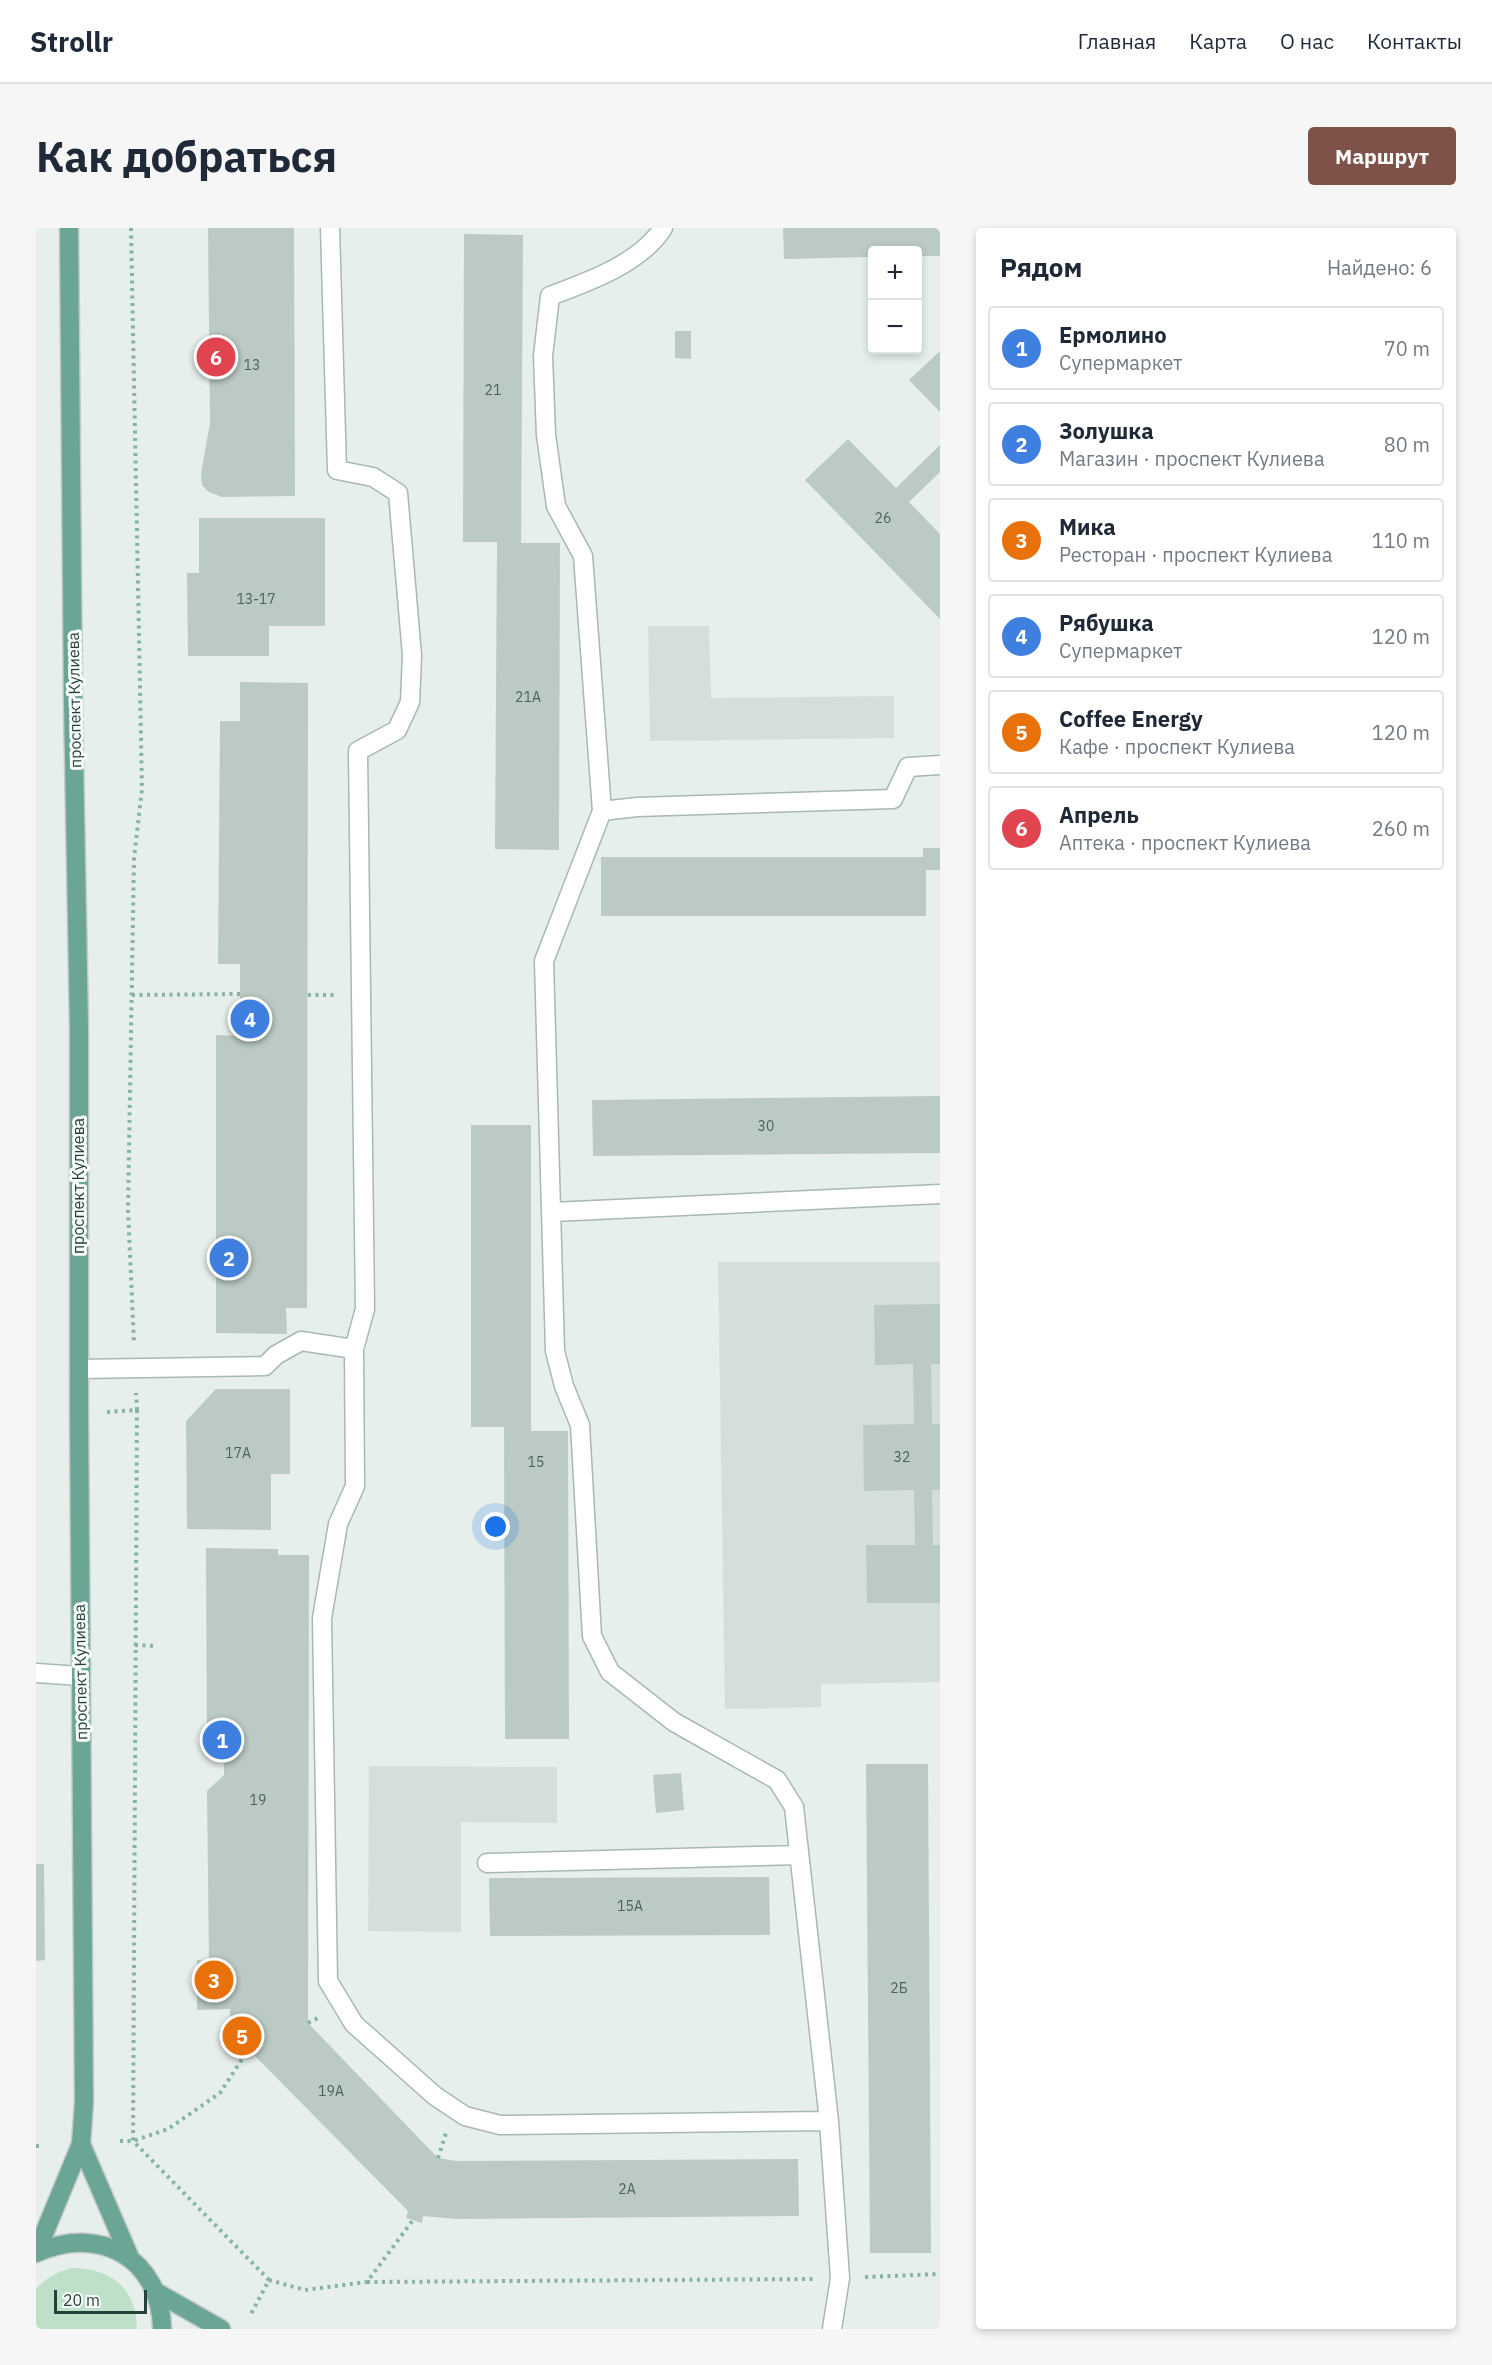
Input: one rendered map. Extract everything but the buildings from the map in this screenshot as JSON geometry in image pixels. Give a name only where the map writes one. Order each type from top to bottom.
[{"type":"main road","name":"проспект Кулиева","points":[[69,228],[73,714],[79,1027],[80,1676],[84,1921],[84,2102],[81,2144]]},
{"type":"main road","points":[[36,2253],[81,2144]]},
{"type":"main road","points":[[81,2144],[130,2258]]},
{"type":"main road","points":[[36,2253],[53,2245],[73,2241],[94,2242],[113,2248],[130,2258],[145,2273],[156,2292],[162,2313],[162,2329]]},
{"type":"main road","points":[[156,2292],[221,2329]]},
{"type":"lane","points":[[330,228],[337,470],[373,477],[398,494],[412,655],[410,702],[397,730],[358,751],[365,1309],[354,1349],[355,1486],[338,1524],[322,1618],[328,1981],[354,2024],[435,2097],[465,2116],[501,2125],[829,2121]]},
{"type":"lane","points":[[663,228],[655,241],[604,276],[550,296],[543,356],[546,435],[556,506],[583,556],[602,811],[544,961],[555,1351],[564,1386],[580,1425],[592,1636],[610,1672],[674,1722],[777,1780],[794,1807],[829,2121],[840,2278],[832,2329]]},
{"type":"lane","points":[[602,811],[637,807],[893,799],[908,767],[940,765]]},
{"type":"lane","points":[[552,1212],[940,1194]]},
{"type":"lane","points":[[79,1368],[265,1366],[276,1355],[301,1341],[354,1349]]},
{"type":"lane","points":[[36,1673],[80,1676]]},
{"type":"lane","points":[[487,1863],[798,1855]]},
{"type":"path","points":[[131,228],[142,789],[134,858],[128,1210],[137,1410],[133,2141],[269,2280],[305,2290],[367,2282],[840,2278],[940,2274]]},
{"type":"path","points":[[132,995],[240,994]]},
{"type":"path","points":[[308,995],[341,994]]},
{"type":"path","points":[[107,1412],[137,1410]]},
{"type":"path","points":[[135,1645],[157,1646]]},
{"type":"path","points":[[120,2141],[133,2141],[168,2129],[220,2093],[246,2052]]},
{"type":"path","points":[[367,2282],[413,2220]]},
{"type":"path","points":[[251,2314],[269,2280]]},
{"type":"shaded area","points":[[648,626],[709,626],[711,698],[894,696],[894,738],[650,741]]},
{"type":"shaded area","points":[[718,1262],[940,1262],[940,1682],[821,1684],[821,1707],[725,1709]]},
{"type":"shaded area","points":[[369,1766],[557,1767],[557,1823],[461,1822],[461,1932],[368,1931]]},
{"type":"green space","points":[[72,2268],[99,2272],[119,2284],[127,2292],[132,2303],[137,2329],[36,2329],[36,2289],[52,2276]]},
{"type":"place","name":"Апрель","points":[[216,357]]},
{"type":"place","name":"Рябушка","points":[[250,1019]]},
{"type":"place","name":"Золушка","points":[[229,1258]]},
{"type":"place","name":"Ермолино","points":[[222,1740]]},
{"type":"place","name":"Мика","points":[[214,1980]]},
{"type":"place","name":"Coffee Energy","points":[[242,2036]]}]
